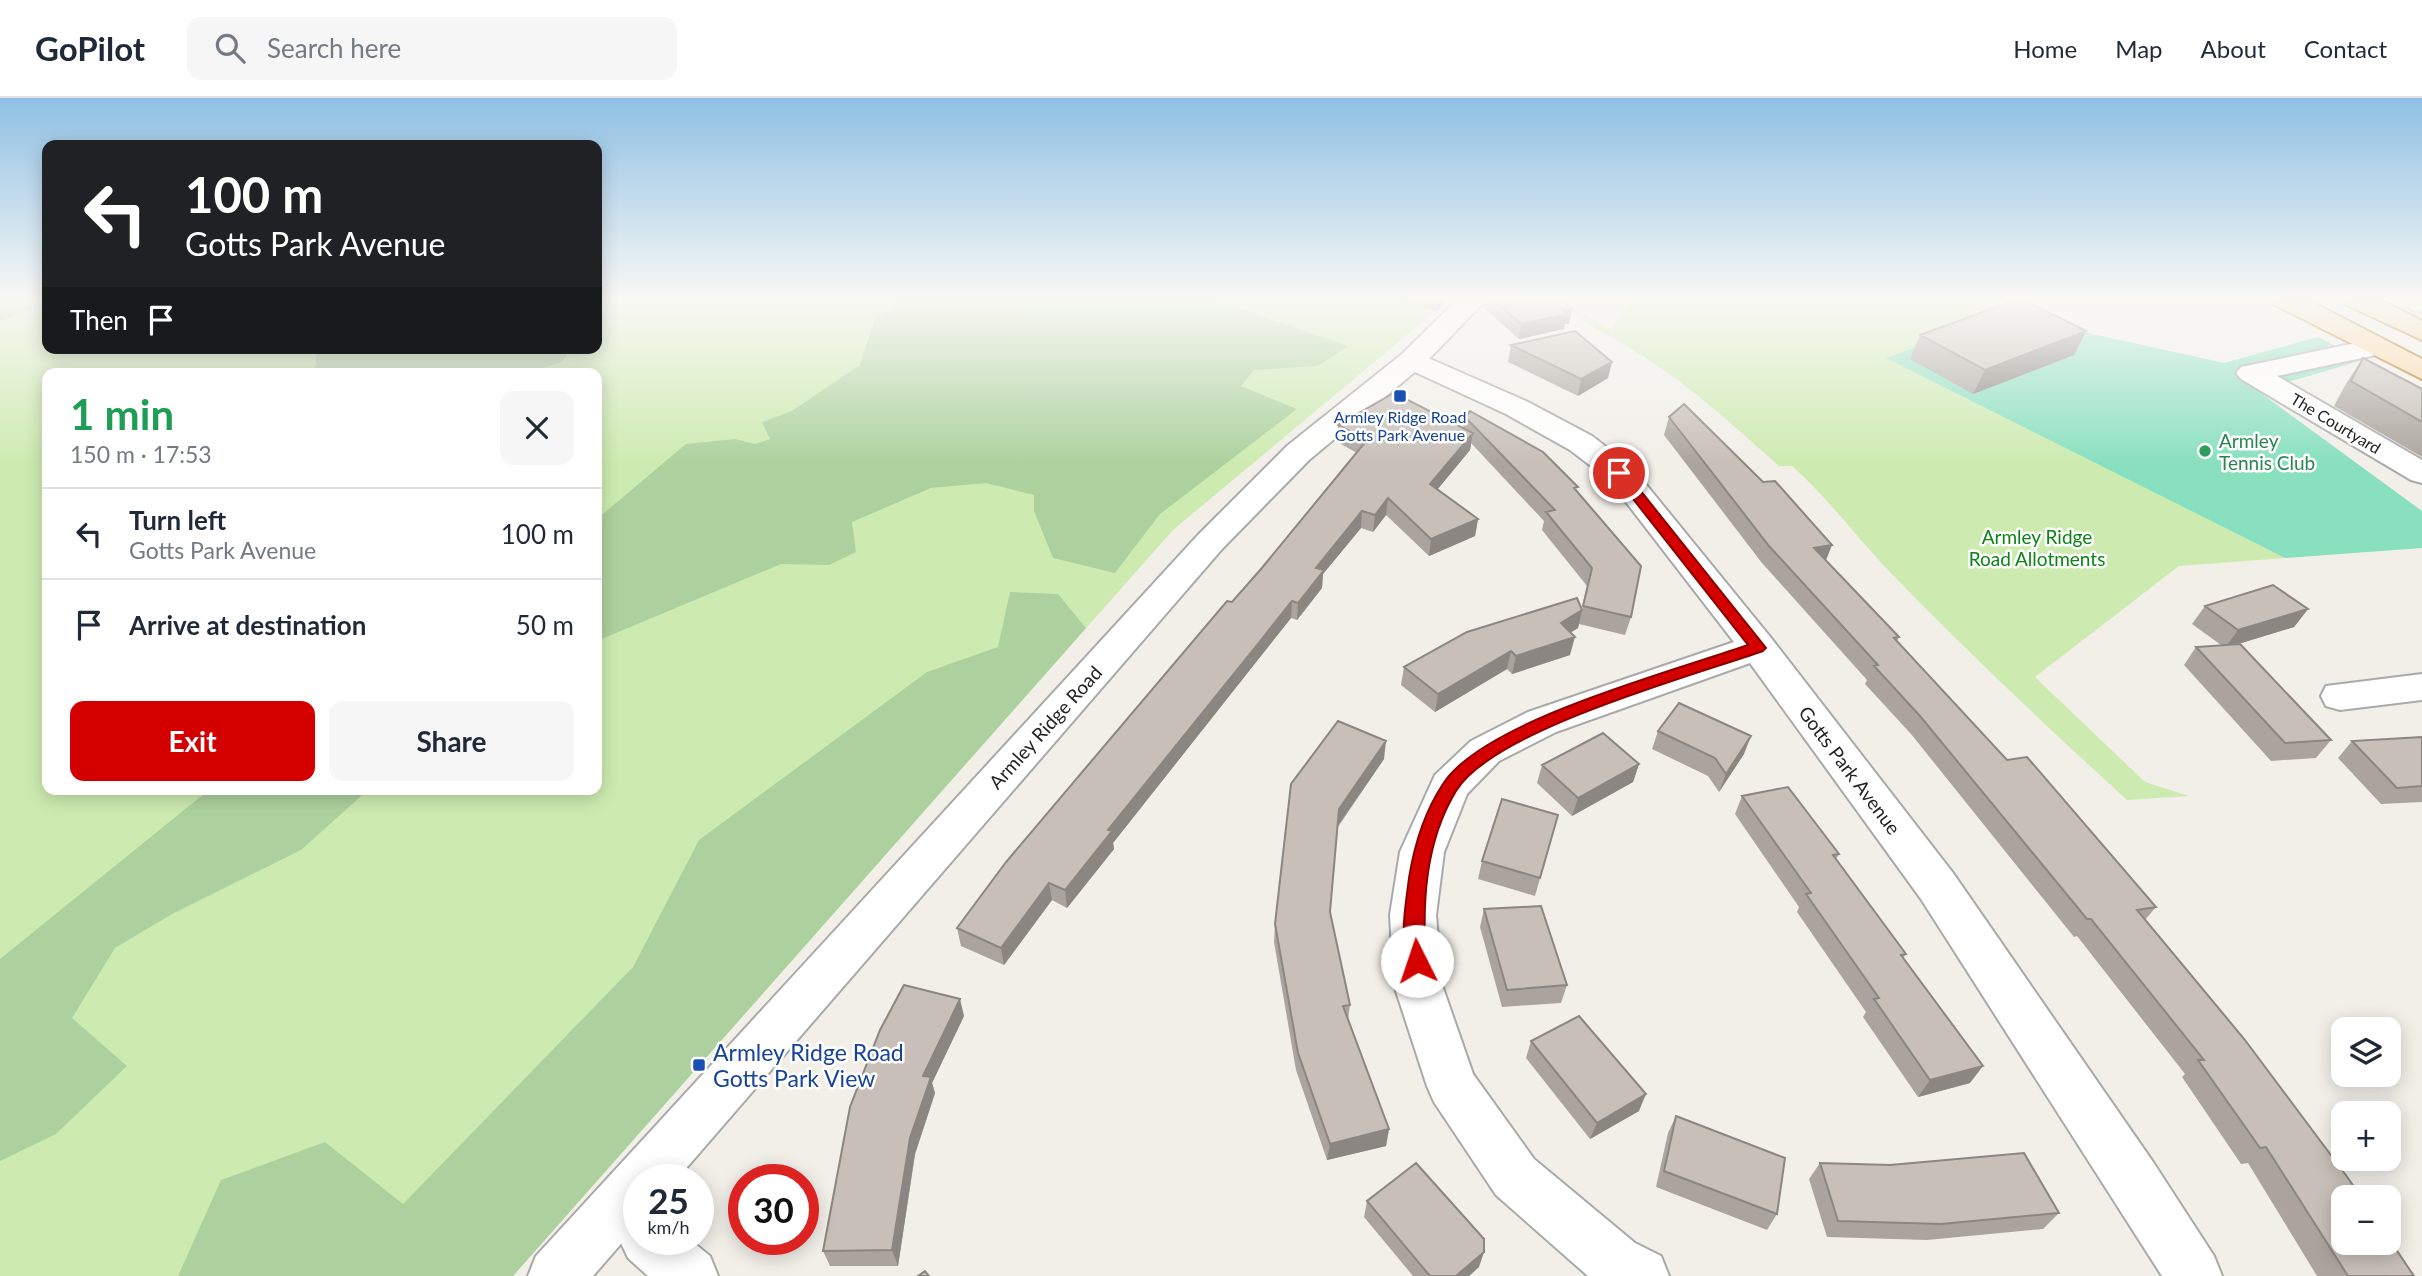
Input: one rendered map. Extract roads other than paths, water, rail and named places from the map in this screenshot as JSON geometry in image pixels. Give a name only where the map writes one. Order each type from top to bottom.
[{"type":"main road","points":[[2389,354],[2422,370]]},
{"type":"street","name":"Armley Ridge Road","points":[[675,1164],[1210,542],[1298,453],[1418,354]]},
{"type":"street","name":"The Courtyard","points":[[2342,354],[2252,373],[2422,473]]},
{"type":"street","name":"Gotts Park Avenue","points":[[1412,360],[1517,408],[1581,443],[1619,473],[1758,648],[1937,886],[2134,1180],[2194,1276]]},
{"type":"street","points":[[1641,1276],[1615,1263],[1514,1177],[1452,1086],[1418,985],[1413,915],[1422,852],[1450,786],[1485,751],[1542,722],[1758,648]]},
{"type":"street","points":[[2340,696],[2422,687]]},
{"type":"street","name":"Armley Ridge Road","points":[[556,1276],[623,1220]]},
{"type":"street","points":[[673,1255],[690,1276]]},
{"type":"place","name":"Armley Ridge Road Gotts Park Avenue","points":[[1400,396]]},
{"type":"place","name":"Armley Tennis Club","points":[[2205,451]]},
{"type":"place","name":"Armley Ridge Road Gotts Park View","points":[[699,1065]]},
{"type":"park label","name":"Armley Ridge Road Allotments","points":[[2037,547]]}]
